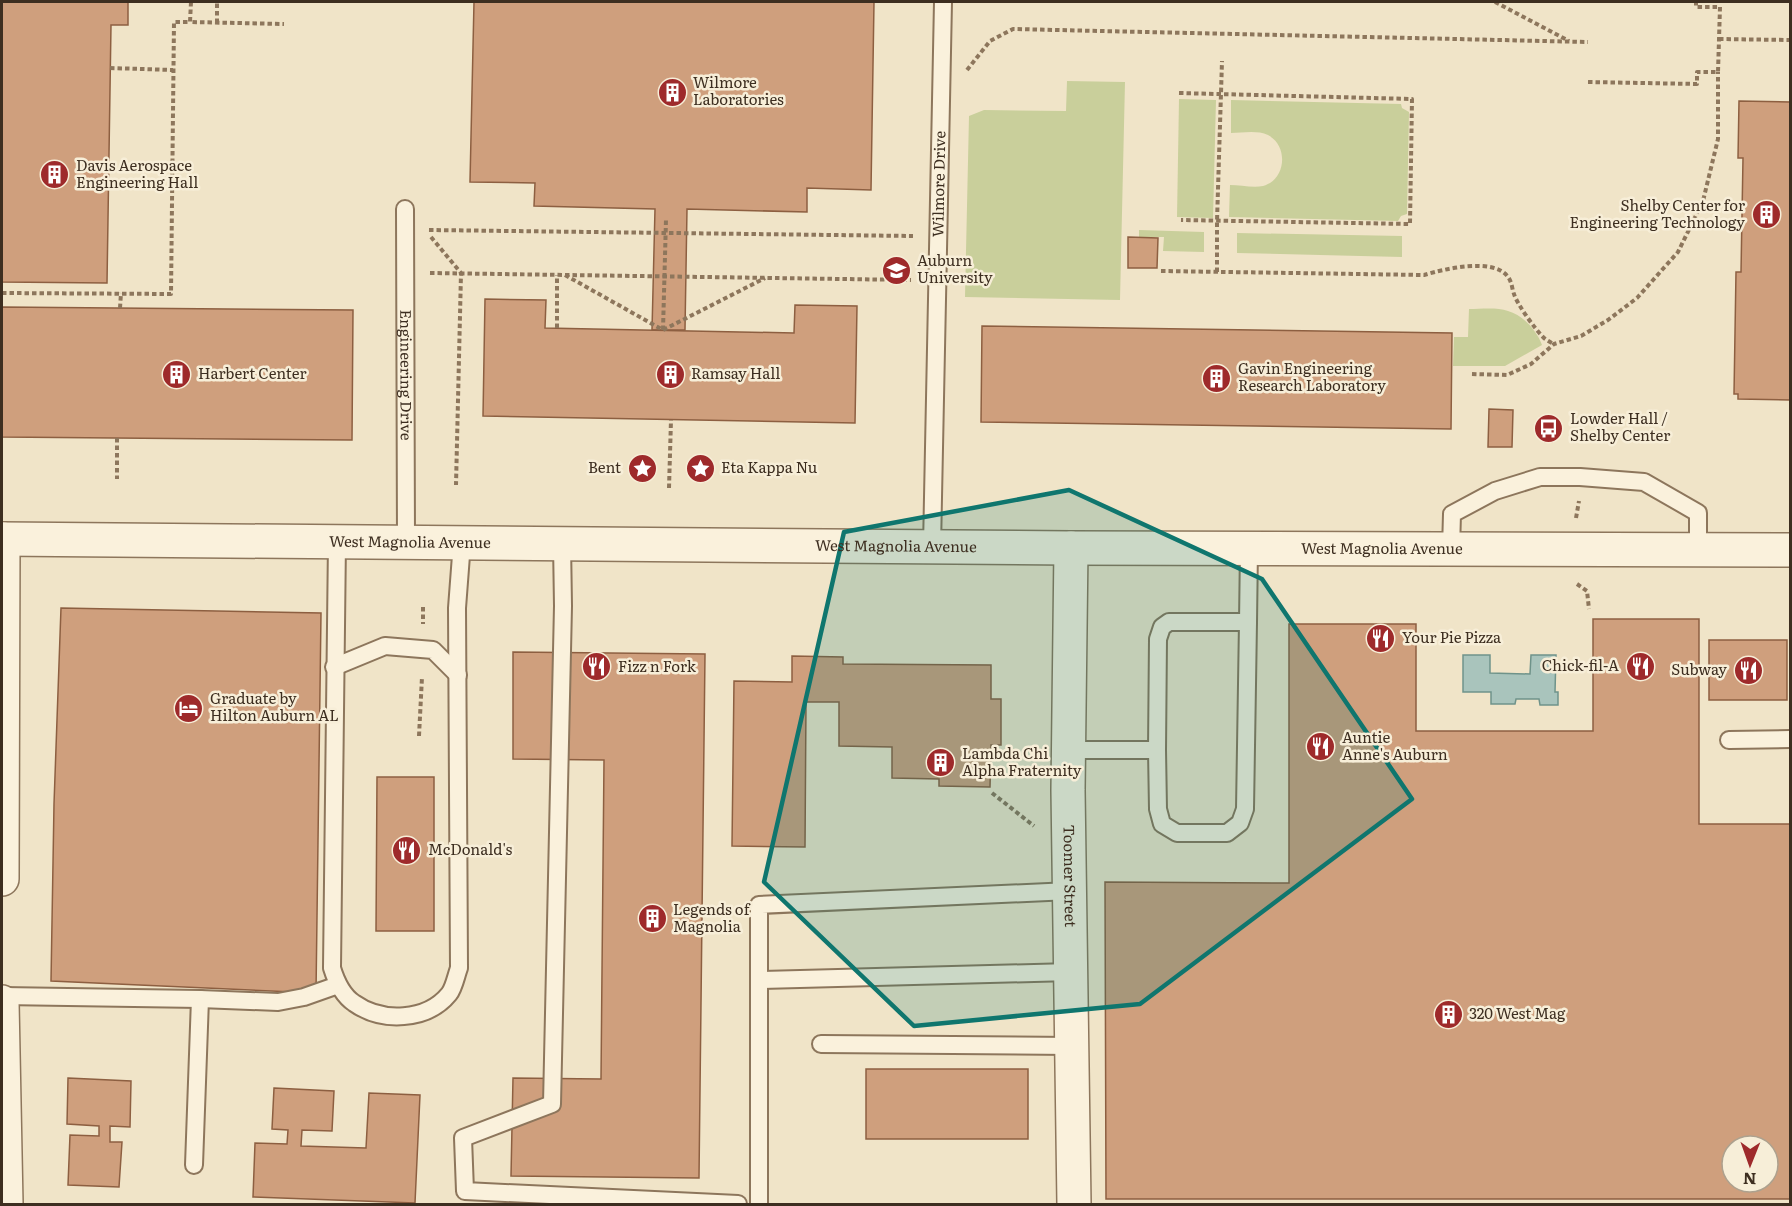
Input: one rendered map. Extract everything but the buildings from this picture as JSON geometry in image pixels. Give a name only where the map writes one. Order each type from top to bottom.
[{"type":"street","name":"West Magnolia Avenue","points":[[2,538],[1071,548],[1791,550]]},
{"type":"street","points":[[2,538],[2,879]]},
{"type":"street","name":"Toomer Street","points":[[1071,548],[1068,750],[1074,1204]]},
{"type":"street","points":[[2,1002],[6,1204]]},
{"type":"lane","name":"Wilmore Drive","points":[[932,547],[942,2]]},
{"type":"lane","name":"Engineering Drive","points":[[405,209],[406,541]]},
{"type":"lane","points":[[1451,549],[1452,514],[1495,491],[1540,477],[1580,477],[1644,482],[1698,513],[1698,549]]},
{"type":"lane","points":[[337,541],[332,968],[338,985],[354,1003],[376,1013],[397,1017],[419,1014],[438,1004],[451,993],[459,968],[457,608],[462,542]]},
{"type":"lane","points":[[562,543],[564,606],[552,1104],[463,1138],[465,1191],[738,1204]]},
{"type":"lane","points":[[1248,622],[1169,622],[1162,627],[1158,639],[1158,809],[1162,824],[1177,833],[1227,833],[1240,823],[1245,809],[1248,622],[1249,548]]},
{"type":"lane","points":[[334,667],[385,646],[433,650],[458,675]]},
{"type":"lane","points":[[1729,740],[1791,739]]},
{"type":"lane","points":[[1068,750],[1157,750]]},
{"type":"lane","points":[[759,1204],[759,905],[1070,891]]},
{"type":"lane","points":[[759,980],[1071,972]]},
{"type":"lane","points":[[2,996],[278,1002],[304,997],[338,985]]},
{"type":"lane","points":[[194,1165],[200,999]]},
{"type":"lane","points":[[821,1044],[1072,1046]]},
{"type":"path","points":[[190,22],[191,2]]},
{"type":"path","points":[[217,2],[217,23]]},
{"type":"path","points":[[1495,2],[1569,41]]},
{"type":"path","points":[[1472,375],[1508,375],[1531,364],[1554,344],[1581,336],[1608,320],[1637,298],[1678,252],[1703,201],[1718,139],[1720,7],[1695,7],[1696,2]]},
{"type":"path","points":[[2,293],[171,294],[174,22],[284,24]]},
{"type":"path","points":[[964,74],[990,41],[1013,29],[1588,42]]},
{"type":"path","points":[[1719,39],[1791,40]]},
{"type":"path","points":[[1217,272],[1222,61]]},
{"type":"path","points":[[110,68],[173,69]]},
{"type":"path","points":[[1588,82],[1696,84],[1697,72],[1718,72]]},
{"type":"path","points":[[1179,93],[1412,99],[1410,224],[1181,220]]},
{"type":"path","points":[[663,330],[666,219]]},
{"type":"path","points":[[456,485],[461,273],[425,230],[915,236]]},
{"type":"path","points":[[1161,271],[1424,275],[1461,266],[1485,266],[1503,271],[1510,278],[1514,296],[1544,338],[1554,344]]},
{"type":"path","points":[[426,273],[914,280]]},
{"type":"path","points":[[557,275],[557,328]]},
{"type":"path","points":[[564,275],[663,330]]},
{"type":"path","points":[[663,330],[766,278]]},
{"type":"path","points":[[120,308],[121,293]]},
{"type":"path","points":[[669,488],[671,420]]},
{"type":"path","points":[[117,438],[117,479]]},
{"type":"path","points":[[1575,522],[1580,498]]},
{"type":"path","points":[[1574,582],[1587,591],[1589,609]]},
{"type":"path","points":[[992,793],[1037,829]]},
{"type":"highlighted area","points":[[1069,490],[1262,579],[1412,799],[1140,1004],[914,1026],[764,882],[844,532]]},
{"type":"green space","points":[[1067,81],[1125,82],[1120,300],[965,297],[969,116],[984,110],[1066,111]]},
{"type":"green space","points":[[1179,99],[1216,100],[1213,218],[1177,217]]},
{"type":"green space","points":[[1231,100],[1401,104],[1402,108],[1409,112],[1407,214],[1401,216],[1398,221],[1229,217],[1230,185],[1251,187],[1271,183],[1280,170],[1282,162],[1279,147],[1268,135],[1254,132],[1231,133]]},
{"type":"green space","points":[[1139,230],[1204,232],[1204,252],[1163,251],[1164,237],[1139,237]]},
{"type":"green space","points":[[1237,233],[1402,236],[1402,257],[1237,253]]},
{"type":"green space","points":[[1489,308],[1514,313],[1529,324],[1542,345],[1505,366],[1453,366],[1454,337],[1468,337],[1469,309]]},
{"type":"water","points":[[1463,655],[1490,655],[1490,673],[1530,674],[1531,655],[1556,655],[1555,692],[1558,692],[1558,705],[1540,705],[1539,699],[1516,699],[1515,704],[1491,704],[1491,692],[1463,692]]},
{"type":"place","name":"Wilmore Laboratories","points":[[672,92]]},
{"type":"place","name":"Davis Aerospace Engineering Hall","points":[[55,175]]},
{"type":"place","name":"Shelby Center for Engineering Technology","points":[[1766,215]]},
{"type":"place","name":"Auburn University","points":[[896,270]]},
{"type":"place","name":"Harbert Center","points":[[177,374]]},
{"type":"place","name":"Ramsay Hall","points":[[670,374]]},
{"type":"place","name":"Gavin Engineering Research Laboratory","points":[[1217,378]]},
{"type":"place","name":"Lowder Hall / Shelby Center","points":[[1549,428]]},
{"type":"place","name":"Bent","points":[[642,468]]},
{"type":"place","name":"Eta Kappa Nu","points":[[700,468]]},
{"type":"place","name":"Your Pie Pizza","points":[[1381,638]]},
{"type":"place","name":"Chick-fil-A","points":[[1640,666]]},
{"type":"place","name":"Fizz n Fork","points":[[597,667]]},
{"type":"place","name":"Subway","points":[[1748,670]]},
{"type":"place","name":"Graduate by Hilton Auburn AL","points":[[189,708]]},
{"type":"place","name":"Auntie Anne's Auburn","points":[[1321,747]]},
{"type":"place","name":"Lambda Chi Alpha Fraternity","points":[[941,763]]},
{"type":"place","name":"McDonald's","points":[[407,850]]},
{"type":"place","name":"Legends of Magnolia","points":[[652,919]]},
{"type":"place","name":"320 West Mag","points":[[1448,1014]]}]
